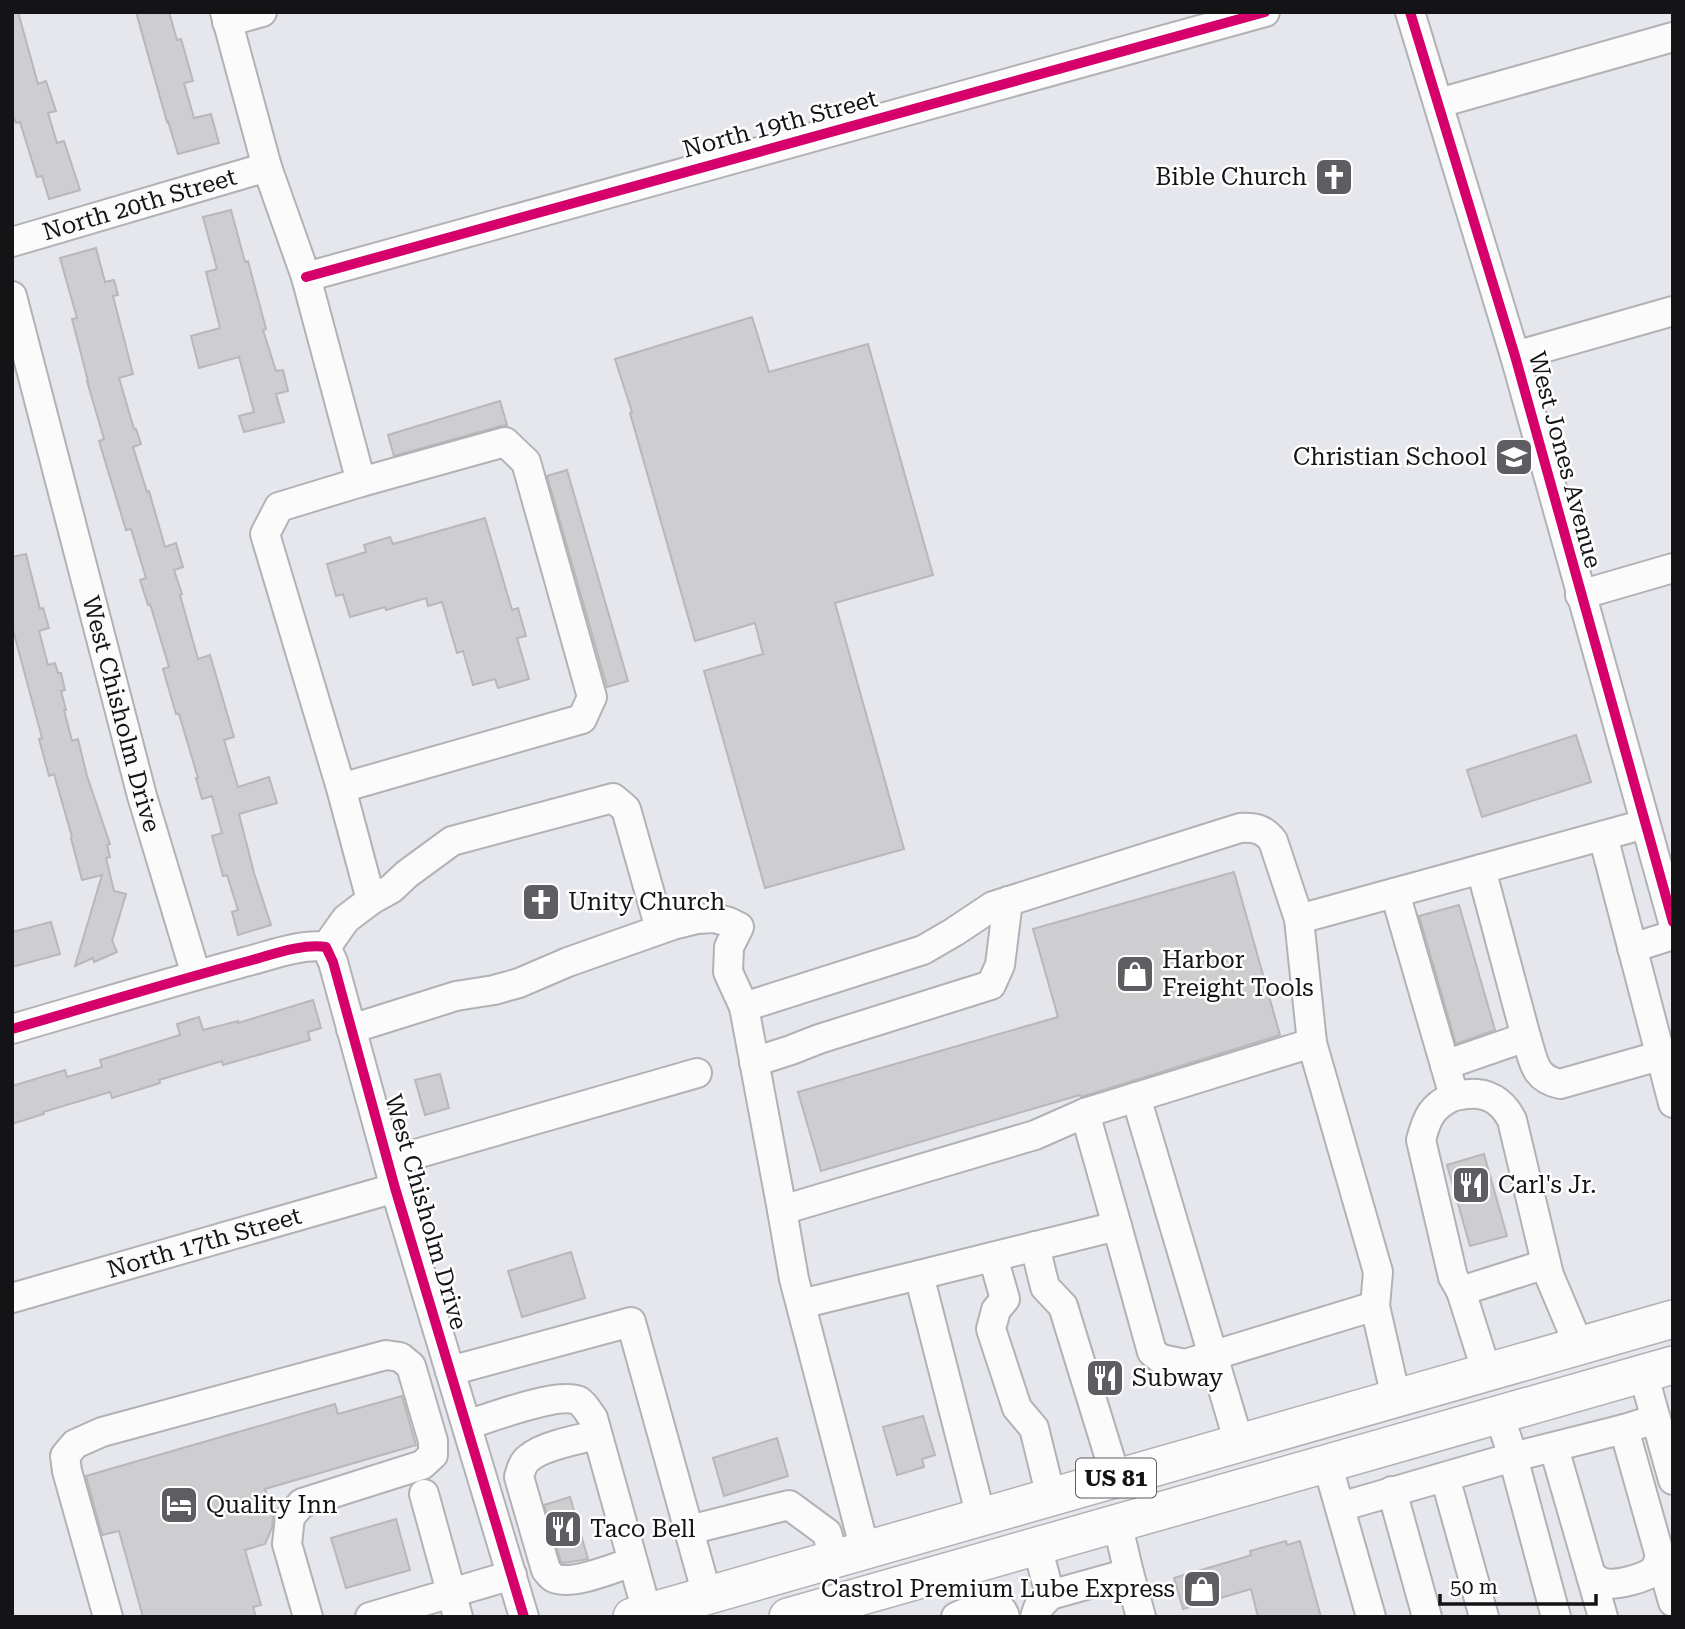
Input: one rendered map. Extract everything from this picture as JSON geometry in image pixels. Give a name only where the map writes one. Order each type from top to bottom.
[{"type":"main road","name":"US 81","points":[[639,1615],[1673,1319]]},
{"type":"main road","name":"US 81","points":[[810,1615],[874,1605],[1037,1546],[1658,1369]]},
{"type":"main road","points":[[1487,1373],[1499,1414]]},
{"type":"street","points":[[262,12],[226,17],[267,167],[306,277],[361,482]]},
{"type":"street","name":"North 19th Street","points":[[306,277],[1265,12]]},
{"type":"street","name":"West Jones Avenue","points":[[1410,12],[1515,356],[1673,922]]},
{"type":"street","points":[[1439,103],[1673,37]]},
{"type":"street","name":"North 20th Street","points":[[12,242],[267,167]]},
{"type":"street","name":"West Chisholm Drive","points":[[12,296],[142,796],[196,975]]},
{"type":"street","points":[[1515,356],[1673,311]]},
{"type":"street","points":[[341,788],[582,719],[592,697],[526,462],[505,442],[279,507],[265,534],[341,788],[371,900]]},
{"type":"street","points":[[1580,595],[1673,568]]},
{"type":"street","points":[[12,1029],[299,948],[315,945],[326,947],[346,919],[371,900],[391,890],[407,874],[452,841],[613,798],[626,809],[660,929]]},
{"type":"street","points":[[1299,919],[1645,824]]},
{"type":"street","points":[[744,1007],[923,950],[954,933],[993,906],[1240,828],[1250,827],[1266,832],[1273,841],[1299,919],[1312,1043],[1378,1272],[1375,1306],[1396,1398]]},
{"type":"street","points":[[1603,836],[1632,948],[1667,1054],[1673,1102]]},
{"type":"street","points":[[1481,869],[1537,1072],[1548,1081],[1560,1084],[1667,1054]]},
{"type":"street","points":[[1395,893],[1454,1096]]},
{"type":"street","points":[[754,1062],[991,985],[999,965],[1008,901]]},
{"type":"street","points":[[351,1029],[456,996],[519,983],[568,962],[660,929],[697,919],[714,918],[739,927],[729,947],[729,972],[744,1007],[794,1279],[850,1554]]},
{"type":"street","points":[[1632,948],[1673,935]]},
{"type":"street","name":"West Chisholm Drive","points":[[326,947],[333,962],[392,1175],[524,1617]]},
{"type":"street","points":[[1445,1065],[1526,1037]]},
{"type":"street","points":[[782,1210],[1035,1135],[1136,1097],[1312,1043]]},
{"type":"street","name":"North 17th Street","points":[[12,1298],[697,1073]]},
{"type":"street","points":[[1487,1373],[1461,1291],[1453,1278],[1421,1140],[1427,1118],[1441,1102],[1454,1096],[1477,1094],[1492,1098],[1506,1108],[1512,1120],[1546,1264],[1578,1346]]},
{"type":"street","points":[[1136,1097],[1239,1443]]},
{"type":"street","points":[[1085,1114],[1152,1352],[1161,1359],[1185,1364],[1375,1306]]},
{"type":"street","points":[[801,1304],[1117,1226]]},
{"type":"street","points":[[1035,1246],[1045,1287],[1063,1306],[1116,1478]]},
{"type":"street","points":[[993,1257],[1005,1299]]},
{"type":"street","points":[[1461,1291],[1546,1264]]},
{"type":"street","points":[[919,1275],[981,1517]]},
{"type":"street","points":[[1045,1287],[1005,1299],[996,1310],[991,1329],[1017,1408],[1034,1428],[1051,1497]]},
{"type":"street","points":[[450,1371],[631,1322],[707,1595]]},
{"type":"street","points":[[108,1617],[67,1471],[65,1456],[75,1444],[102,1432],[386,1355],[400,1357],[411,1366],[433,1441],[433,1455],[422,1465],[302,1503],[290,1517],[287,1544],[308,1617]]},
{"type":"street","points":[[1658,1369],[1662,1426],[1673,1480]]},
{"type":"street","points":[[467,1425],[549,1401],[567,1399],[579,1401],[586,1407],[593,1418],[632,1562],[639,1615]]},
{"type":"street","points":[[1499,1414],[1556,1617]]},
{"type":"street","points":[[1340,1507],[1513,1457],[1624,1429],[1662,1426]]},
{"type":"street","points":[[1554,1448],[1601,1610],[1670,1593],[1624,1429]]},
{"type":"street","points":[[597,1434],[533,1455],[526,1459],[519,1477],[546,1570],[552,1577],[574,1579],[632,1562]]},
{"type":"street","points":[[1327,1463],[1371,1617]]},
{"type":"street","points":[[1445,1477],[1484,1617]]},
{"type":"street","points":[[1392,1491],[1427,1617]]},
{"type":"street","points":[[424,1494],[455,1605]]},
{"type":"street","points":[[689,1530],[789,1505],[850,1554]]},
{"type":"street","points":[[1117,1522],[1141,1617]]},
{"type":"street","points":[[1037,1546],[1043,1606],[1129,1573]]},
{"type":"street","points":[[1591,1575],[1608,1584],[1639,1578],[1651,1574],[1657,1567],[1660,1555]]},
{"type":"street","points":[[370,1617],[455,1605],[512,1575]]},
{"type":"street","points":[[956,1617],[990,1604],[998,1605],[1005,1617]]},
{"type":"building","points":[[12,12],[18,12],[38,84],[46,81],[56,111],[48,113],[57,143],[64,141],[80,190],[49,199],[42,176],[37,177],[20,122],[16,123],[12,113]]},
{"type":"building","points":[[136,12],[169,12],[177,40],[181,39],[193,81],[184,83],[194,118],[211,114],[219,143],[178,154]]},
{"type":"building","points":[[231,210],[245,262],[248,261],[266,329],[263,330],[276,371],[283,370],[288,391],[276,394],[284,422],[244,432],[239,416],[254,412],[239,357],[199,368],[191,336],[220,328],[206,272],[217,269],[203,217]]},
{"type":"building","points":[[96,248],[105,282],[114,280],[118,295],[113,296],[133,374],[119,378],[141,444],[133,447],[165,547],[176,543],[183,567],[174,570],[182,594],[180,595],[198,659],[210,655],[234,737],[224,740],[238,787],[269,777],[277,803],[239,814],[271,925],[238,935],[232,912],[238,910],[227,875],[223,876],[212,836],[222,833],[212,796],[202,799],[179,714],[176,714],[163,669],[169,667],[140,580],[146,578],[131,529],[126,530],[99,441],[104,439],[72,319],[77,318],[60,258]]},
{"type":"building","points":[[752,317],[769,372],[868,344],[933,575],[835,603],[904,849],[765,888],[704,671],[763,654],[755,623],[695,641],[615,359]]},
{"type":"building","points":[[500,401],[507,425],[394,456],[388,435]]},
{"type":"building","points":[[567,470],[628,681],[607,687],[547,476]]},
{"type":"building","points":[[485,518],[512,610],[518,608],[526,636],[517,638],[529,679],[498,688],[495,679],[473,685],[463,651],[457,653],[442,602],[428,606],[426,598],[350,617],[343,594],[336,596],[327,564],[366,552],[364,545],[390,537],[393,544]]},
{"type":"building","points":[[26,554],[40,609],[43,608],[49,628],[39,631],[48,665],[55,663],[58,673],[61,673],[65,690],[61,691],[64,710],[72,741],[78,739],[87,776],[110,844],[107,845],[110,857],[106,858],[114,891],[126,894],[112,941],[117,952],[94,962],[93,958],[75,966],[102,875],[82,880],[54,774],[49,776],[39,739],[42,738],[12,626],[12,557]]},
{"type":"building","points":[[1576,735],[1591,782],[1482,817],[1467,770]]},
{"type":"building","points":[[1234,872],[1280,1035],[1081,1097],[1080,1095],[821,1171],[798,1092],[1058,1017],[1033,929]]},
{"type":"building","points":[[1459,905],[1495,1030],[1456,1044],[1419,916]]},
{"type":"building","points":[[51,922],[60,954],[12,967],[12,932]]},
{"type":"building","points":[[313,1000],[321,1028],[308,1032],[310,1040],[223,1065],[222,1061],[112,1098],[110,1092],[12,1124],[12,1086],[65,1070],[67,1077],[102,1067],[100,1060],[180,1035],[177,1024],[199,1017],[203,1030],[238,1023]]},
{"type":"building","points":[[440,1074],[449,1108],[425,1115],[415,1080]]},
{"type":"building","points":[[1484,1154],[1507,1236],[1470,1246],[1447,1165]]},
{"type":"building","points":[[571,1252],[585,1298],[522,1317],[508,1271]]},
{"type":"building","name":"Quality Inn","points":[[402,1396],[416,1445],[265,1489],[273,1516],[272,1528],[265,1544],[245,1550],[261,1605],[253,1607],[256,1617],[143,1617],[119,1531],[102,1535],[86,1476],[335,1404],[338,1414]]},
{"type":"building","points":[[923,1416],[935,1455],[922,1459],[924,1467],[897,1475],[883,1427]]},
{"type":"building","points":[[777,1438],[788,1476],[724,1496],[713,1458]]},
{"type":"building","points":[[570,1497],[588,1559],[564,1563],[561,1562],[544,1505]]},
{"type":"building","points":[[396,1519],[410,1570],[346,1588],[331,1538]]},
{"type":"building","points":[[1286,1541],[1287,1545],[1300,1541],[1321,1617],[1258,1617],[1251,1589],[1183,1609],[1174,1578],[1242,1558],[1251,1555],[1250,1551]]},
{"type":"cycle path","points":[[306,277],[1265,12]]},
{"type":"cycle path","points":[[1410,12],[1515,356],[1673,922]]},
{"type":"cycle path","points":[[12,1029],[283,951],[326,947],[333,962],[395,1188],[524,1617]]},
{"type":"place","name":"Bible Church","points":[[1334,177]]},
{"type":"place","name":"Christian School","points":[[1514,457]]},
{"type":"place","name":"Unity Church","points":[[541,902]]},
{"type":"place","name":"Harbor Freight Tools","points":[[1135,974]]},
{"type":"place","name":"Carl's Jr.","points":[[1471,1185]]},
{"type":"place","name":"Subway","points":[[1105,1378]]},
{"type":"place","name":"Quality Inn","points":[[179,1505]]},
{"type":"place","name":"Taco Bell","points":[[563,1529]]},
{"type":"place","name":"Castrol Premium Lube Express","points":[[1202,1589]]}]
